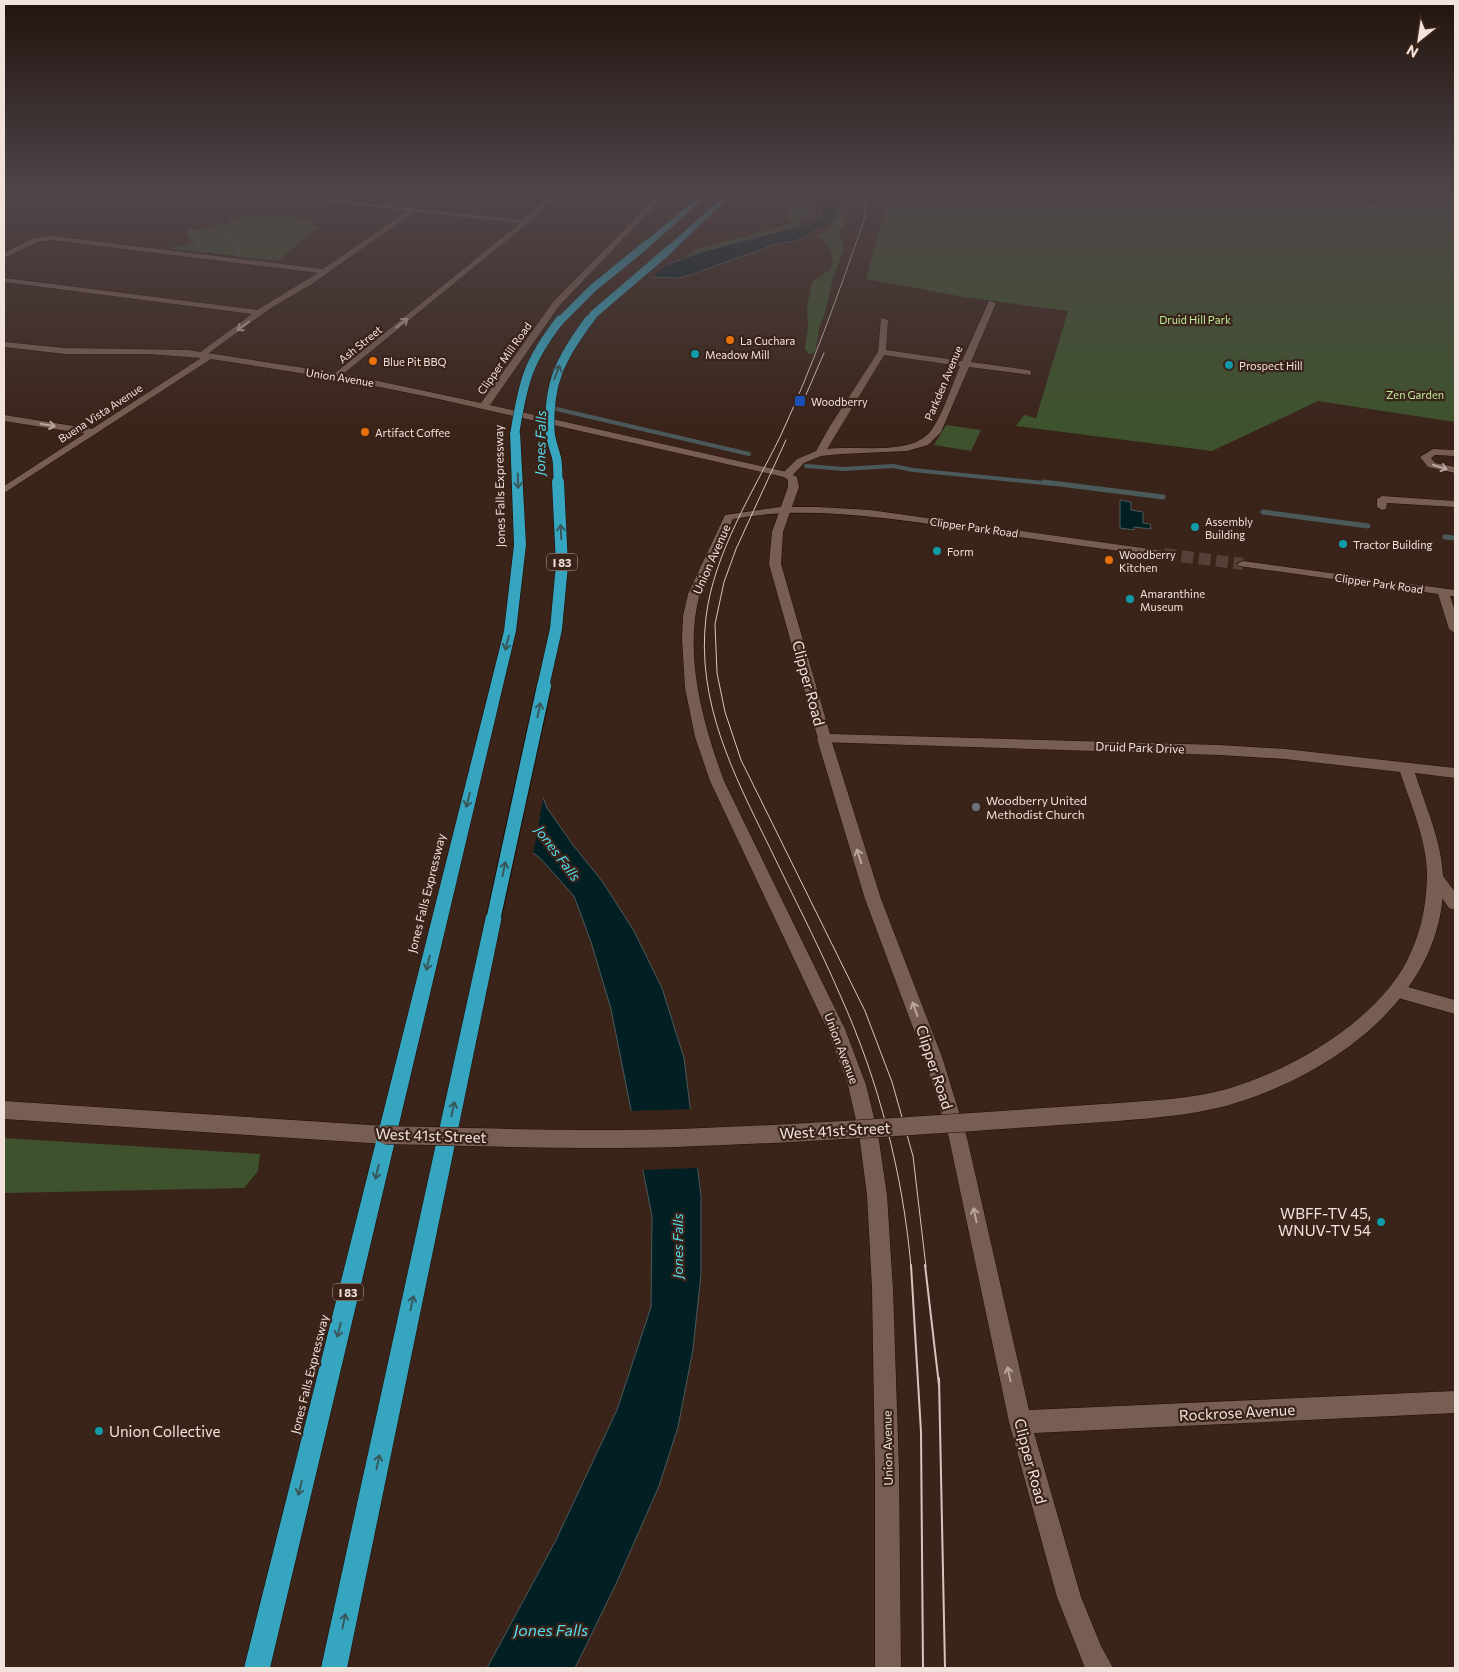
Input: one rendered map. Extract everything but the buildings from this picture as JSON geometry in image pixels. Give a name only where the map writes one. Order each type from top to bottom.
[{"type":"highway","name":"Jones Falls Expressway","points":[[257,1668],[510,630],[520,545],[516,432],[524,382],[533,360],[564,316],[616,270]]},
{"type":"highway","name":"I 83","points":[[334,1668],[556,630],[562,565],[557,462],[550,432],[552,386],[561,361],[594,314],[645,270]]},
{"type":"street","points":[[316,270],[324,271]]},
{"type":"street","name":"Ash Street","points":[[338,376],[467,270]]},
{"type":"street","name":"Clipper Mill Road","points":[[484,406],[556,304],[588,270]]},
{"type":"street","name":"Buena Vista Avenue","points":[[4,490],[206,355],[260,313],[324,271]]},
{"type":"street","points":[[4,280],[260,313]]},
{"type":"street","name":"Parkden Avenue","points":[[792,468],[806,456],[821,452],[838,450],[874,451],[911,447],[930,441],[936,432],[992,303]]},
{"type":"street","points":[[821,452],[835,426],[882,352],[884,320]]},
{"type":"street","name":"Union Avenue","points":[[4,344],[65,351],[149,351],[206,355],[401,388],[586,429],[792,468]]},
{"type":"street","points":[[882,352],[1028,373]]},
{"type":"street","points":[[4,418],[93,432]]},
{"type":"street","points":[[1455,453],[1433,452],[1425,457],[1432,465],[1455,470]]},
{"type":"street","name":"Clipper Road","points":[[792,468],[794,483],[775,543],[775,564],[824,739],[870,890],[933,1057],[958,1138],[1020,1422],[1069,1597],[1092,1654],[1100,1668]]},
{"type":"street","points":[[1382,507],[1382,499],[1455,504]]},
{"type":"street","name":"Clipper Park Road","points":[[784,512],[826,510],[874,514],[1164,554]]},
{"type":"street","name":"Union Avenue","points":[[784,512],[753,512],[729,517],[695,592],[687,631],[688,661],[705,749],[714,775],[836,1029],[852,1068],[872,1155],[884,1323],[888,1445],[888,1668]]},
{"type":"street","name":"Clipper Park Road","points":[[1243,564],[1455,593]]},
{"type":"street","points":[[1443,592],[1455,629]]},
{"type":"street","name":"Druid Park Drive","points":[[824,739],[1219,750],[1285,754],[1455,773]]},
{"type":"street","name":"West 41st Street","points":[[4,1110],[385,1135],[558,1139],[676,1138],[842,1130],[1118,1112],[1178,1106],[1225,1097],[1267,1084],[1307,1066],[1341,1044],[1382,1007],[1396,991],[1410,969],[1425,936],[1432,906],[1435,876],[1424,827],[1406,767]]},
{"type":"street","points":[[1435,876],[1455,904]]},
{"type":"street","points":[[1396,991],[1455,1007]]},
{"type":"street","name":"Rockrose Avenue","points":[[1020,1422],[1455,1402]]},
{"type":"green space","points":[[829,270],[836,270],[825,313],[819,328],[816,349],[814,353],[809,354],[805,349],[808,327],[807,307],[812,282]]},
{"type":"green space","name":"Druid Hill Park","points":[[868,270],[1455,270],[1455,422],[1318,401],[1212,451],[1016,426],[1024,415],[1036,418],[1068,311],[964,297],[866,279]]},
{"type":"green space","points":[[946,425],[981,430],[971,451],[934,445]]},
{"type":"green space","points":[[4,1138],[260,1154],[258,1171],[244,1188],[4,1193]]},
{"type":"water","name":"Jones Falls","points":[[704,270],[679,278],[653,277],[640,281],[609,304],[571,352],[558,374],[550,401],[550,424],[558,449],[566,535],[545,657],[537,782],[547,808],[602,881],[634,931],[662,988],[684,1058],[701,1196],[701,1274],[693,1349],[678,1427],[659,1486],[615,1586],[575,1668],[487,1668],[555,1542],[617,1410],[651,1307],[652,1216],[611,1009],[591,942],[574,896],[540,858],[499,827],[482,793],[475,765],[480,712],[505,633],[530,519],[525,408],[530,383],[539,356],[553,335],[591,294],[616,275],[625,271]]},
{"type":"water","points":[[1120,500],[1131,502],[1131,510],[1143,512],[1143,523],[1150,524],[1151,529],[1134,527],[1134,530],[1120,528]]},
{"type":"pier","name":"Jones Falls","points":[[619,270],[661,270],[648,281],[632,287],[598,320],[561,375],[552,401],[552,424],[560,449],[569,535],[548,658],[540,743],[539,781],[544,794],[533,855],[497,828],[479,794],[472,765],[478,712],[503,632],[527,519],[522,435],[523,408],[528,382],[551,333],[614,272]]},
{"type":"pier","points":[[693,1109],[700,1168],[640,1170],[628,1111]]},
{"type":"waterway","points":[[548,407],[749,454]]},
{"type":"waterway","points":[[806,466],[844,469],[893,466],[913,470],[1054,484]]},
{"type":"waterway","points":[[1044,482],[1163,497]]},
{"type":"waterway","points":[[1263,512],[1368,526]]},
{"type":"waterway","points":[[1445,537],[1455,538]]},
{"type":"tunnel","points":[[1164,554],[1243,564]]},
{"type":"tram line","points":[[846,270],[814,358],[792,411],[746,502],[717,570],[710,593],[704,648],[712,707],[720,736],[731,764],[833,978],[867,1062],[878,1095],[895,1163],[902,1198],[911,1267]]},
{"type":"tram line","points":[[805,397],[824,353]]},
{"type":"tram line","points":[[786,440],[736,549],[724,582],[715,624],[717,673],[725,712],[741,760],[865,1011],[892,1082],[913,1156],[926,1267]]},
{"type":"tram line","points":[[911,1265],[921,1432],[923,1668]]},
{"type":"tram line","points":[[925,1265],[939,1385]]},
{"type":"tram line","points":[[939,1378],[945,1668]]},
{"type":"place","name":"La Cuchara","points":[[730,340]]},
{"type":"place","name":"Meadow Mill","points":[[695,354]]},
{"type":"place","name":"Blue Pit BBQ","points":[[373,361]]},
{"type":"place","name":"Prospect Hill","points":[[1229,365]]},
{"type":"place","name":"Woodberry","points":[[800,401]]},
{"type":"place","name":"Artifact Coffee","points":[[365,432]]},
{"type":"place","name":"Assembly Building","points":[[1195,527]]},
{"type":"place","name":"Tractor Building","points":[[1343,544]]},
{"type":"place","name":"Form","points":[[937,551]]},
{"type":"place","name":"Woodberry Kitchen","points":[[1109,560]]},
{"type":"place","name":"Amaranthine Museum","points":[[1130,599]]},
{"type":"place","name":"Woodberry United Methodist Church","points":[[976,807]]},
{"type":"place","name":"WBFF-TV 45, WNUV-TV 54","points":[[1381,1222]]},
{"type":"place","name":"Union Collective","points":[[99,1431]]},
{"type":"park label","name":"Zen Garden","points":[[1415,394]]}]
